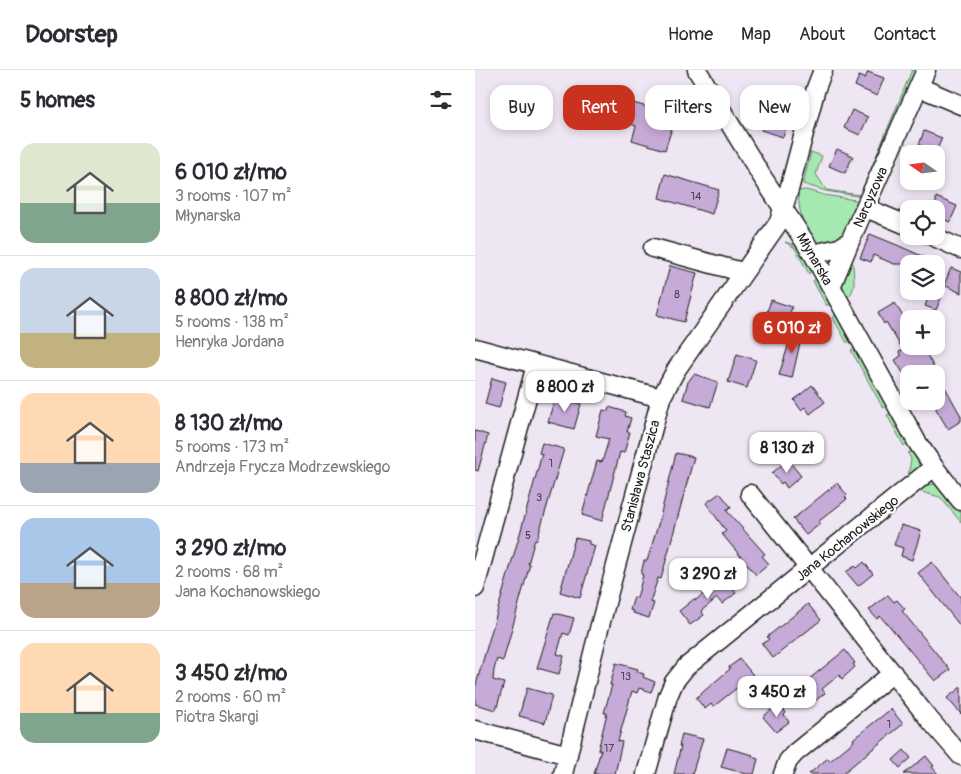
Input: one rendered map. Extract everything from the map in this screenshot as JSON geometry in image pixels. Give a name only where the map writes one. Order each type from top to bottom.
[{"type":"street","name":"Młynarska","points":[[697,70],[813,254],[917,442],[961,501]]},
{"type":"street","name":"Stanisława Staszica","points":[[563,774],[661,398],[676,370],[779,222],[816,88],[823,70]]},
{"type":"street","name":"Narcyzowa","points":[[831,287],[926,70]]},
{"type":"street","points":[[919,87],[961,105]]},
{"type":"street","points":[[866,208],[900,222]]},
{"type":"street","name":"Narcyzowa","points":[[813,254],[839,248],[850,241]]},
{"type":"street","points":[[945,242],[961,249]]},
{"type":"street","points":[[653,248],[743,272]]},
{"type":"street","points":[[475,348],[661,398]]},
{"type":"street","points":[[475,588],[536,364]]},
{"type":"street","name":"Jana Kochanowskiego","points":[[645,774],[668,696],[674,682],[686,667],[934,467]]},
{"type":"street","points":[[750,494],[929,719],[961,756]]},
{"type":"street","points":[[783,774],[788,761],[795,753],[893,673]]},
{"type":"street","points":[[475,730],[568,755]]},
{"type":"green space","points":[[912,70],[918,70],[863,197],[826,191],[803,184],[811,152],[822,156],[816,174],[826,190],[860,195]]},
{"type":"green space","points":[[806,190],[862,201],[841,240],[825,245],[812,239],[807,232],[799,206],[798,191]]},
{"type":"green space","points":[[785,242],[798,246],[813,269],[809,274],[795,248]]},
{"type":"green space","points":[[851,263],[853,263],[853,287],[850,295],[846,298],[843,281]]},
{"type":"green space","points":[[817,278],[832,305],[826,305],[813,281]]},
{"type":"green space","points":[[837,312],[851,339],[847,343],[833,318]]},
{"type":"green space","points":[[855,348],[887,405],[883,408],[851,350]]},
{"type":"green space","points":[[893,413],[908,442],[904,446],[887,415]]},
{"type":"green space","points":[[914,451],[918,458],[919,468],[918,471],[908,477],[911,459],[908,453]]},
{"type":"green space","points":[[935,484],[941,487],[961,513],[961,522],[940,497],[921,492],[918,489],[925,485]]},
{"type":"building","points":[[868,72],[884,78],[877,96],[855,86],[859,76],[865,78]]},
{"type":"building","points":[[635,104],[645,106],[645,130],[671,130],[665,150],[632,140],[636,126]]},
{"type":"building","points":[[852,110],[868,117],[860,135],[844,128]]},
{"type":"building","points":[[761,130],[785,130],[783,137]]},
{"type":"building","points":[[924,131],[942,138],[939,145],[919,145]]},
{"type":"building","points":[[837,149],[853,156],[845,173],[829,166]]},
{"type":"building","points":[[665,174],[719,190],[712,214],[659,198]]},
{"type":"building","points":[[945,201],[957,206],[950,222],[945,220]]},
{"type":"building","points":[[870,234],[920,255],[900,255],[900,264],[894,264],[873,255],[871,262],[860,258]]},
{"type":"building","points":[[670,266],[697,273],[684,322],[657,315]]},
{"type":"building","points":[[951,268],[961,272],[961,293],[945,285]]},
{"type":"building","points":[[771,300],[792,307],[786,325],[765,318]]},
{"type":"building","points":[[927,300],[940,300],[936,310],[925,306]]},
{"type":"building","points":[[895,303],[900,312],[900,345],[886,322],[884,324],[878,313]]},
{"type":"building","points":[[794,327],[803,330],[792,378],[779,375]]},
{"type":"building","points":[[737,354],[756,360],[747,388],[728,382]]},
{"type":"building","points":[[927,355],[933,365],[900,365],[900,368],[895,360],[901,356]]},
{"type":"building","points":[[694,374],[718,382],[710,407],[683,399],[688,382]]},
{"type":"building","points":[[492,378],[506,382],[499,408],[485,404]]},
{"type":"building","points":[[812,385],[825,402],[810,414],[805,407],[801,410],[794,400]]},
{"type":"building","points":[[945,387],[961,416],[961,421],[948,429],[937,410],[945,410]]},
{"type":"building","points":[[555,397],[581,404],[574,429],[548,422]]},
{"type":"building","points":[[609,407],[626,412],[625,416],[631,418],[627,432],[630,432],[624,453],[620,452],[602,521],[582,515],[597,461],[602,462],[609,439],[596,436],[603,410],[608,411]]},
{"type":"building","points":[[475,431],[488,435],[478,471],[475,470]]},
{"type":"building","points":[[542,443],[564,449],[537,540],[535,539],[528,564],[530,564],[503,661],[497,659],[494,670],[493,680],[504,683],[496,710],[475,704],[475,688],[542,454],[539,453]]},
{"type":"building","points":[[676,453],[694,457],[661,579],[658,578],[650,602],[654,603],[649,618],[633,613],[630,610],[634,597],[637,598],[643,575],[641,574],[644,561],[647,561],[658,525]]},
{"type":"building","points":[[788,460],[801,476],[787,488],[772,473]]},
{"type":"building","points":[[837,483],[847,495],[845,497],[847,499],[818,522],[820,524],[806,535],[793,519]]},
{"type":"building","points":[[720,493],[731,507],[726,510],[765,554],[762,556],[769,564],[756,575],[722,534],[726,531],[706,503]]},
{"type":"building","points":[[901,525],[921,531],[912,560],[901,556],[903,548],[894,545]]},
{"type":"building","points":[[575,538],[589,541],[589,544],[595,546],[580,598],[560,592]]},
{"type":"building","points":[[864,562],[873,574],[858,586],[846,572],[855,566],[857,568]]},
{"type":"building","points":[[932,562],[961,598],[961,627],[918,573]]},
{"type":"building","points":[[725,575],[736,593],[722,604],[717,598],[701,611],[704,615],[690,625],[679,611],[694,599],[696,600]]},
{"type":"building","points":[[888,595],[894,602],[897,600],[905,609],[902,611],[950,670],[935,681],[887,623],[880,616],[877,619],[869,610]]},
{"type":"building","points":[[808,604],[821,620],[773,658],[762,644],[769,639],[767,637]]},
{"type":"building","points":[[554,613],[574,618],[569,635],[563,633],[557,654],[564,656],[559,674],[537,668]]},
{"type":"building","points":[[845,650],[855,663],[853,664],[855,667],[842,679],[839,675],[822,689],[825,693],[811,704],[798,688]]},
{"type":"building","points":[[740,659],[753,675],[713,707],[711,704],[705,709],[696,698]]},
{"type":"building","points":[[616,663],[638,669],[637,672],[644,674],[643,677],[655,682],[651,692],[639,688],[637,693],[632,691],[618,741],[622,742],[615,774],[594,774],[601,750],[598,750],[607,713],[604,713]]},
{"type":"building","points":[[961,687],[961,714],[947,698]]},
{"type":"building","points":[[527,688],[552,695],[545,723],[519,716]]},
{"type":"building","points":[[779,703],[786,713],[784,715],[789,722],[776,732],[763,717]]},
{"type":"building","points":[[891,709],[903,724],[842,774],[809,774],[828,758],[830,761],[854,741],[853,739]]},
{"type":"building","points":[[682,734],[703,739],[692,774],[674,774]]},
{"type":"building","points":[[727,748],[753,755],[752,757],[758,759],[754,774],[721,767]]},
{"type":"building","points":[[904,750],[911,758],[900,768],[893,760]]},
{"type":"building","points":[[926,756],[938,774],[904,774]]}]
